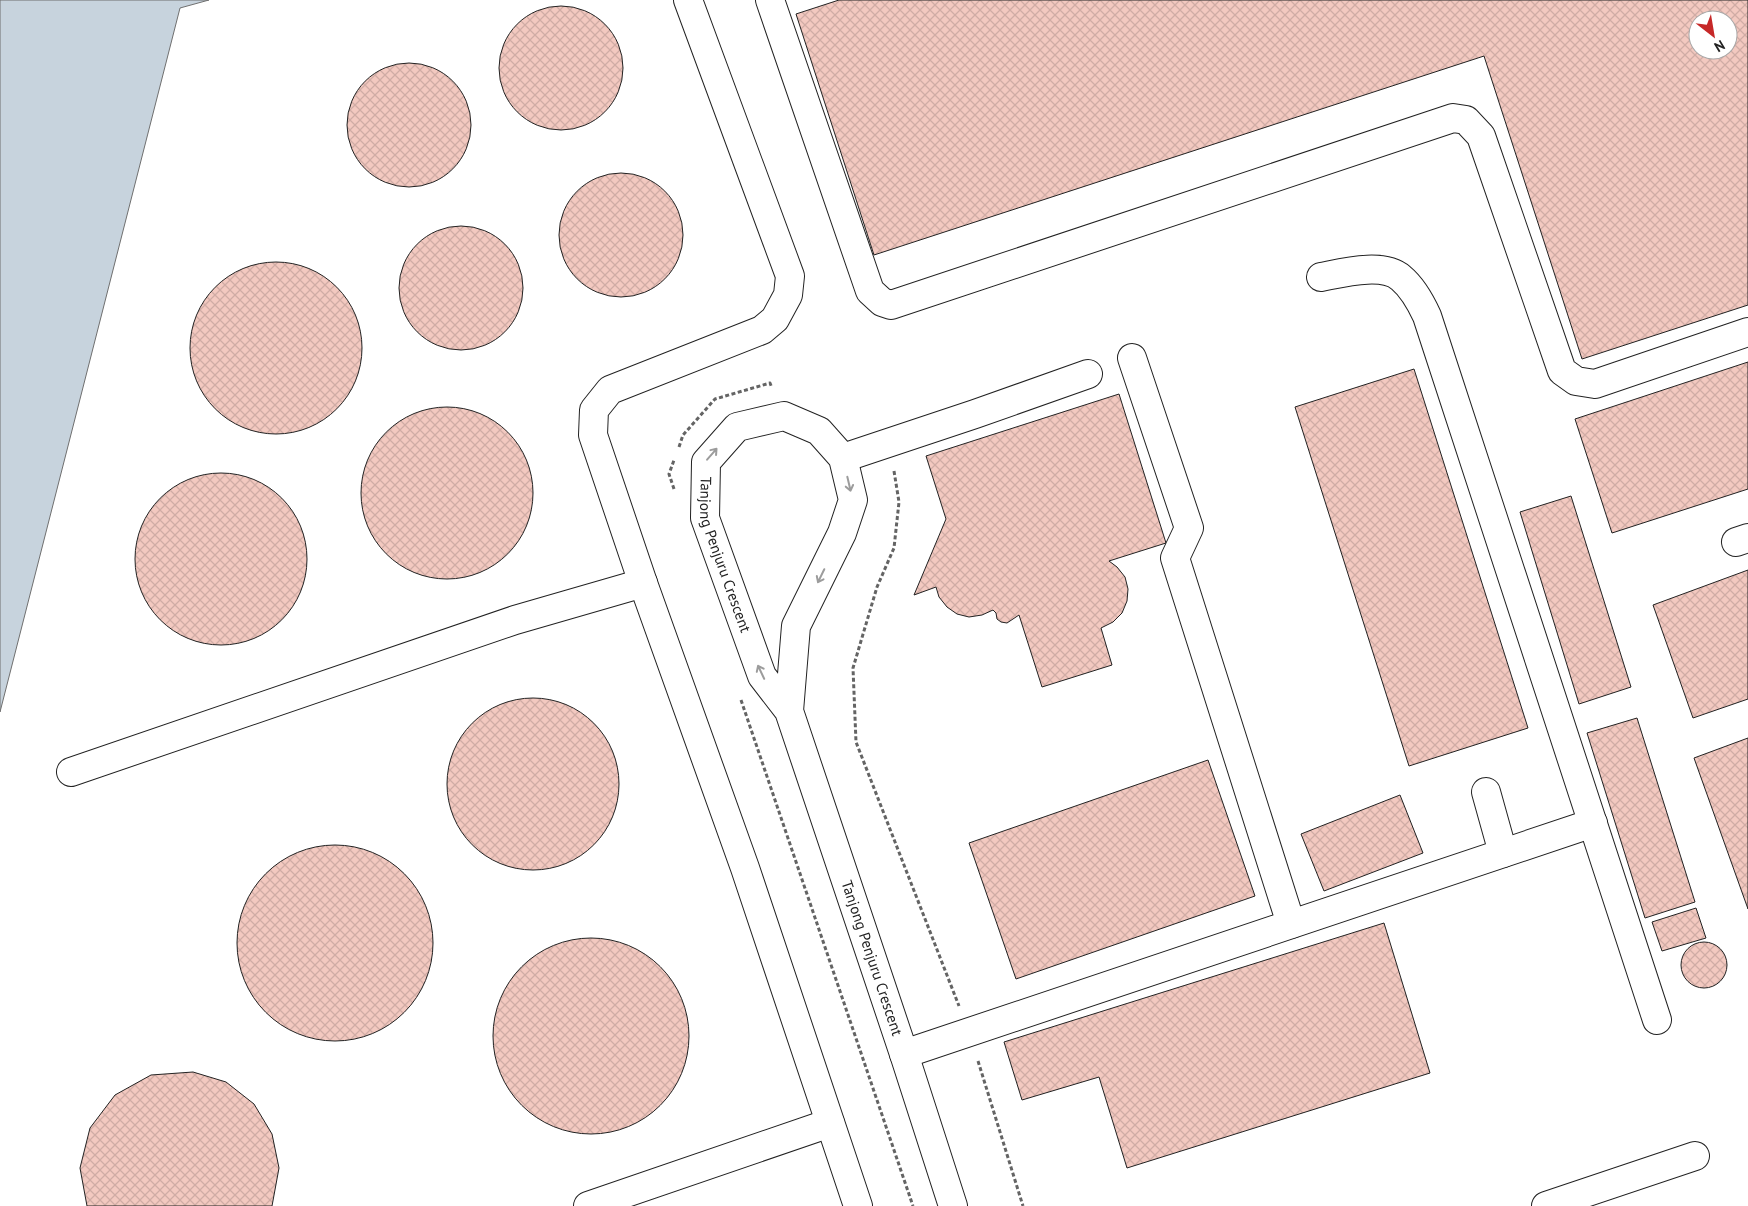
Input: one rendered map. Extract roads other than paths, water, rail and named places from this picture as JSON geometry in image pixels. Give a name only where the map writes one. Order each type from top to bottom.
[{"type":"street","points":[[688,0],[790,276],[788,295],[775,319],[762,330],[610,390],[594,410],[593,434],[643,584],[745,868],[858,1206]]},
{"type":"street","points":[[770,0],[870,291],[882,302],[891,305],[1453,118],[1466,120],[1481,136],[1562,370],[1576,381],[1596,384],[1748,332]]},
{"type":"street","points":[[1321,277],[1358,270],[1384,270],[1400,276],[1423,307],[1657,1020]]},
{"type":"street","points":[[1132,358],[1189,528],[1175,558],[1291,924]]},
{"type":"street","points":[[843,458],[1088,374]]},
{"type":"street","name":"Tanjong Penjuru Crescent","points":[[789,711],[796,626],[842,532],[853,500],[843,458],[819,431],[784,416],[737,427],[706,462],[705,518],[762,676],[789,711],[953,1206]]},
{"type":"street","points":[[71,772],[515,620],[643,584]]},
{"type":"street","points":[[1486,792],[1503,853]]},
{"type":"street","points":[[904,1054],[1593,823]]},
{"type":"street","points":[[588,1206],[830,1123]]},
{"type":"street","points":[[1546,1206],[1695,1156]]}]
